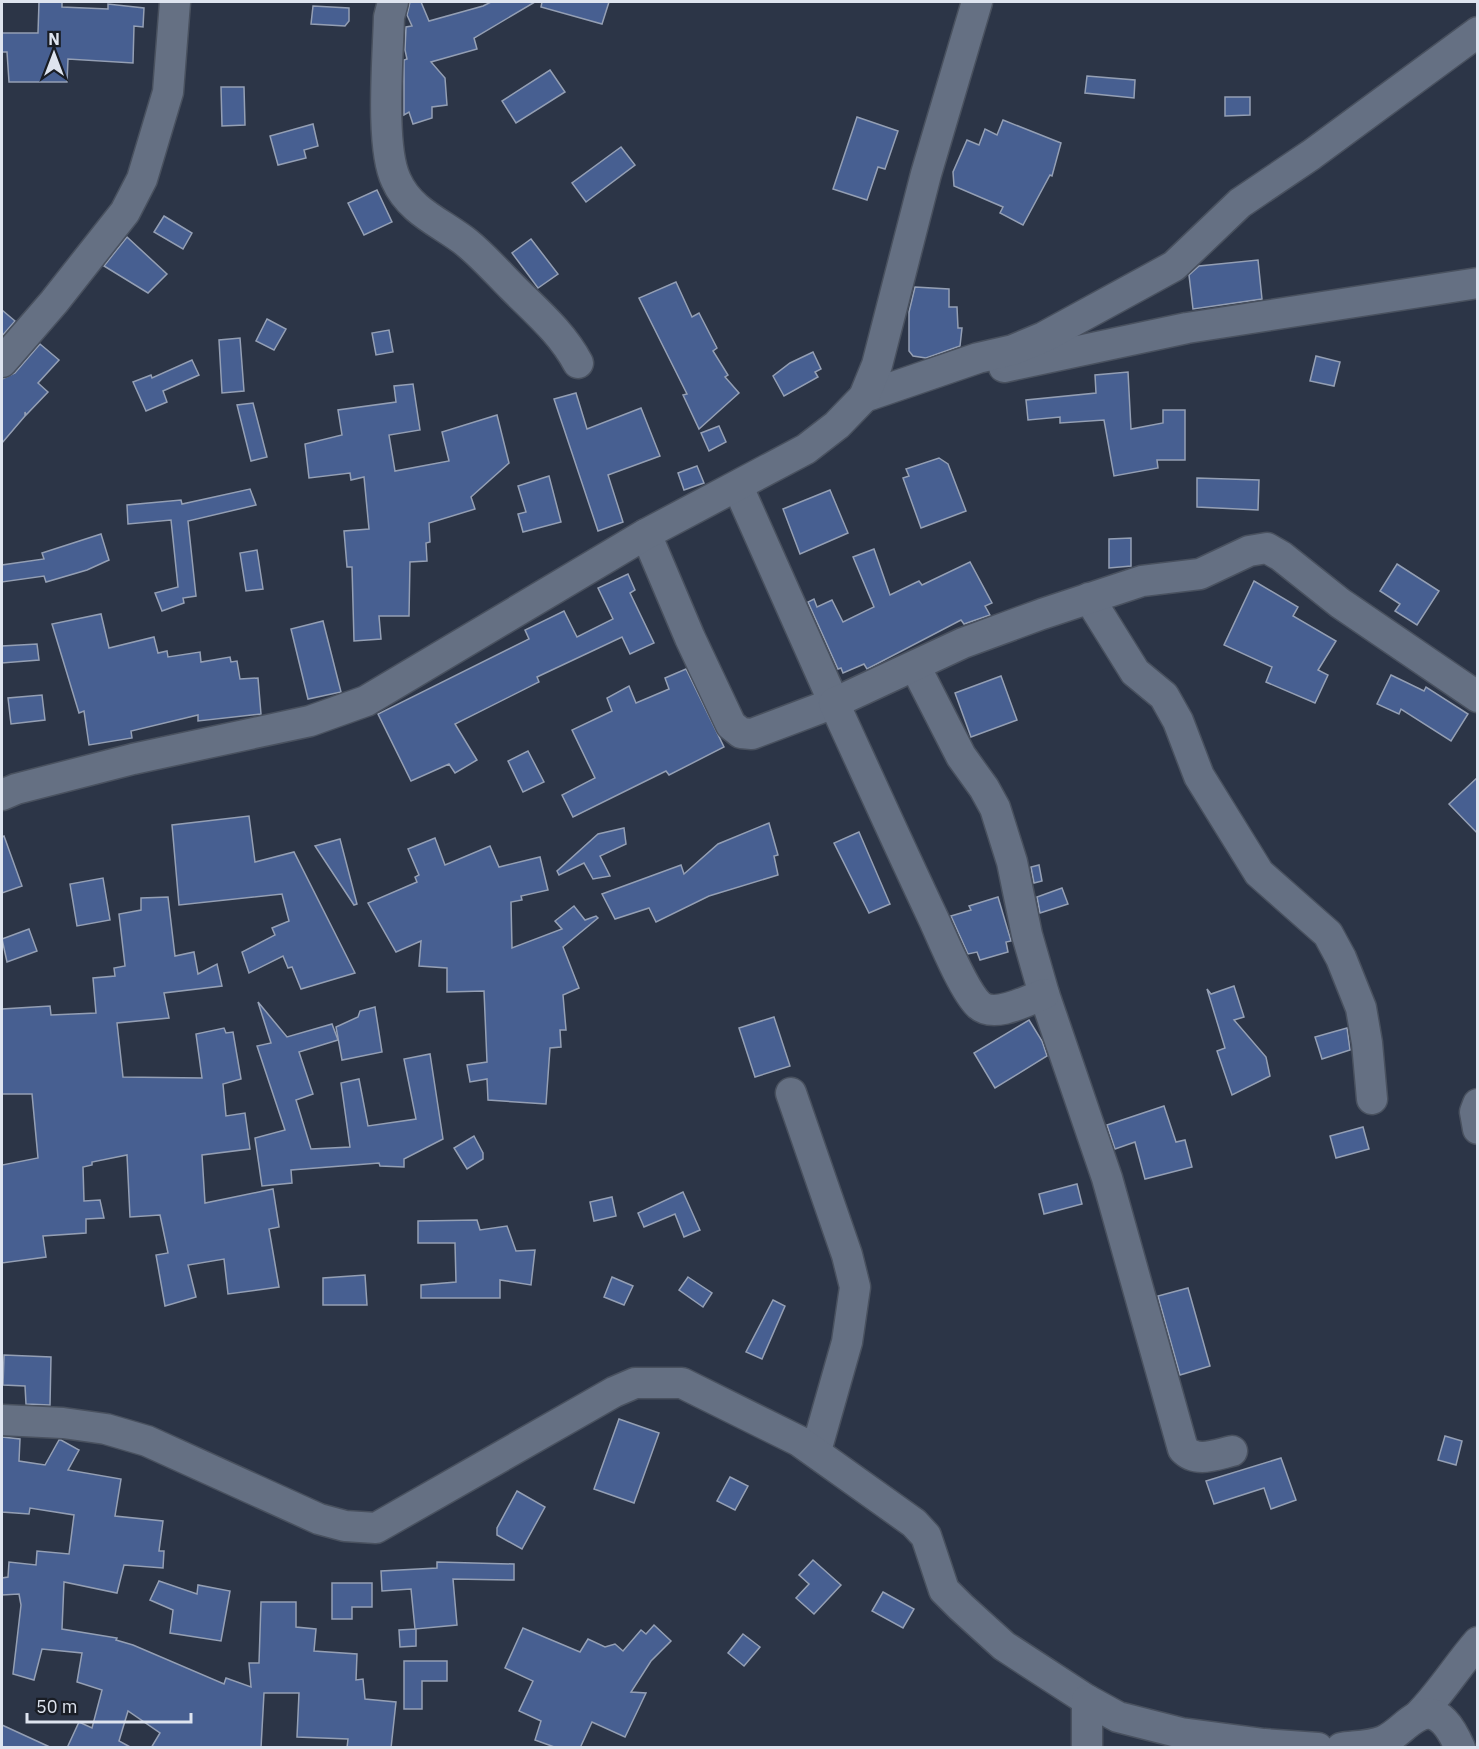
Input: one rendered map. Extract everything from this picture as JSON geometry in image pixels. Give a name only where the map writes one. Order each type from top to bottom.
[{"type":"street","points":[[2,362],[54,302],[125,212],[142,179],[168,92],[175,2]]},
{"type":"street","points":[[393,2],[388,17],[387,118],[390,156],[396,181],[418,211],[467,243],[508,283],[567,342],[578,363]]},
{"type":"street","points":[[2,795],[16,789],[133,759],[337,713],[366,701],[646,534],[806,449],[837,425],[864,397],[877,365],[926,174],[977,2]]},
{"type":"street","points":[[864,397],[936,372],[1013,350],[1044,337],[1174,266],[1240,202],[1311,155],[1478,32]]},
{"type":"street","points":[[936,372],[1001,368],[1188,328],[1478,283]]},
{"type":"street","points":[[738,487],[910,873],[951,959],[979,1006],[991,1010],[1010,1007],[1044,994]]},
{"type":"street","points":[[646,534],[690,638],[731,725],[741,733],[752,734],[834,703],[963,643],[1089,598],[1142,581],[1200,574],[1249,551],[1267,548],[1281,556],[1340,603],[1478,698]]},
{"type":"street","points":[[1089,598],[1135,672],[1164,696],[1178,721],[1199,776],[1259,873],[1328,934],[1341,958],[1361,1008],[1372,1099]]},
{"type":"street","points":[[915,666],[961,756],[984,788],[994,808],[1012,862],[1027,935],[1044,994],[1107,1178],[1183,1449],[1189,1455],[1202,1458],[1232,1451]]},
{"type":"street","points":[[791,1093],[847,1255],[855,1287],[847,1342],[816,1451]]},
{"type":"street","points":[[1478,1104],[1475,1112],[1478,1130]]},
{"type":"street","points":[[2,1420],[63,1423],[106,1429],[147,1441],[319,1519],[345,1526],[375,1528],[635,1383],[682,1383],[816,1451],[914,1523],[926,1536],[944,1590],[1004,1646],[1087,1700],[1118,1717],[1181,1733],[1264,1744],[1318,1748]]},
{"type":"street","points":[[1341,1748],[1379,1743],[1399,1733],[1441,1692],[1456,1666],[1478,1642]]},
{"type":"street","points":[[1087,1700],[1087,1748]]},
{"type":"street","points":[[1418,1716],[1435,1715],[1450,1726],[1460,1748]]},
{"type":"building","points":[[39,2],[62,2],[62,7],[108,9],[108,4],[144,8],[143,27],[134,26],[133,63],[68,59],[67,82],[9,82],[7,52],[2,52],[2,33],[38,33]]},
{"type":"building","points":[[410,2],[421,2],[429,21],[491,2],[535,2],[474,38],[477,49],[431,62],[445,78],[447,105],[432,107],[432,118],[413,124],[409,112],[404,115],[406,27],[412,26],[407,15]]},
{"type":"building","points":[[542,2],[609,2],[602,24],[541,7]]},
{"type":"building","points":[[313,6],[349,8],[349,21],[345,26],[311,24]]},
{"type":"building","points":[[550,70],[565,92],[516,123],[502,101]]},
{"type":"building","points":[[1087,76],[1135,80],[1134,98],[1085,93]]},
{"type":"building","points":[[221,87],[244,87],[245,125],[222,126]]},
{"type":"building","points":[[1225,97],[1250,97],[1250,115],[1225,116]]},
{"type":"building","points":[[857,117],[898,131],[885,169],[878,167],[867,200],[833,189]]},
{"type":"building","points":[[1003,120],[1061,143],[1052,176],[1050,175],[1023,225],[1000,213],[1003,207],[954,186],[953,172],[967,140],[979,145],[985,129],[997,135]]},
{"type":"building","points":[[313,124],[318,146],[304,150],[306,158],[278,165],[270,136]]},
{"type":"building","points":[[621,147],[635,165],[586,202],[572,183]]},
{"type":"building","points":[[377,190],[392,222],[364,235],[348,203]]},
{"type":"building","points":[[164,216],[192,233],[183,249],[154,232]]},
{"type":"building","points":[[127,237],[167,274],[148,293],[104,266]]},
{"type":"building","points":[[531,239],[558,274],[538,288],[512,253]]},
{"type":"building","points":[[1258,260],[1262,299],[1193,309],[1189,275],[1199,266]]},
{"type":"building","points":[[676,282],[692,317],[699,313],[717,348],[713,351],[728,375],[725,377],[739,393],[699,429],[683,395],[687,394],[639,298]]},
{"type":"building","points":[[915,287],[949,289],[949,307],[957,307],[958,328],[962,328],[960,346],[926,358],[913,356],[909,351],[909,312]]},
{"type":"building","points":[[2,310],[15,321],[2,336]]},
{"type":"building","points":[[267,319],[286,329],[274,350],[256,341]]},
{"type":"building","points":[[389,330],[393,352],[376,355],[372,333]]},
{"type":"building","points":[[240,338],[244,391],[222,393],[219,340]]},
{"type":"building","points":[[40,344],[59,360],[38,383],[48,392],[26,415],[25,412],[25,416],[2,443],[2,379],[15,373]]},
{"type":"building","points":[[813,352],[821,369],[815,372],[818,377],[784,396],[773,376],[790,363]]},
{"type":"building","points":[[1316,356],[1340,362],[1334,386],[1310,381]]},
{"type":"building","points":[[192,360],[199,375],[163,391],[167,402],[146,411],[133,382],[151,375],[152,378]]},
{"type":"building","points":[[1128,372],[1131,429],[1163,423],[1163,410],[1185,410],[1185,460],[1157,460],[1158,468],[1114,476],[1104,420],[1060,423],[1060,417],[1028,420],[1026,400],[1096,393],[1095,375]]},
{"type":"building","points":[[413,384],[420,430],[389,435],[395,471],[449,461],[442,432],[497,415],[509,463],[471,497],[475,509],[429,523],[430,542],[426,543],[427,561],[410,562],[409,616],[379,616],[381,639],[354,641],[352,567],[347,567],[344,531],[369,529],[364,477],[351,480],[350,473],[309,478],[305,444],[342,435],[338,410],[396,402],[394,386]]},
{"type":"building","points":[[576,393],[587,429],[641,408],[660,456],[608,475],[623,522],[598,531],[554,399]]},
{"type":"building","points":[[253,403],[267,457],[251,461],[237,405]]},
{"type":"building","points":[[719,426],[726,442],[709,451],[701,433]]},
{"type":"building","points":[[939,458],[948,464],[966,511],[921,528],[903,478],[909,476],[906,469]]},
{"type":"building","points":[[697,466],[704,483],[684,490],[678,473]]},
{"type":"building","points":[[549,476],[561,522],[523,532],[518,514],[526,512],[518,486]]},
{"type":"building","points":[[1197,478],[1259,480],[1258,510],[1197,507]]},
{"type":"building","points":[[250,489],[256,505],[188,521],[196,596],[183,598],[184,603],[162,611],[155,593],[178,587],[171,520],[128,524],[127,505],[181,500],[182,504]]},
{"type":"building","points":[[830,490],[848,533],[800,554],[783,509]]},
{"type":"building","points":[[101,534],[109,560],[87,570],[46,582],[44,576],[2,582],[2,565],[44,559],[42,553]]},
{"type":"building","points":[[1131,538],[1131,566],[1109,568],[1109,539]]},
{"type":"building","points":[[874,549],[890,595],[919,581],[922,585],[970,562],[992,603],[985,606],[990,615],[964,624],[961,620],[867,669],[864,664],[843,673],[841,668],[838,669],[808,602],[814,599],[817,607],[832,600],[843,622],[874,607],[853,557]]},
{"type":"building","points":[[257,550],[263,589],[246,591],[240,553]]},
{"type":"building","points":[[1397,564],[1439,591],[1417,625],[1395,611],[1400,604],[1380,591]]},
{"type":"building","points":[[628,574],[635,590],[630,593],[654,643],[630,654],[622,637],[537,677],[539,682],[455,724],[477,760],[455,773],[449,764],[411,781],[378,714],[529,639],[525,630],[564,611],[577,637],[613,619],[598,588]]},
{"type":"building","points":[[1254,581],[1298,607],[1293,616],[1336,641],[1318,670],[1328,675],[1315,703],[1266,682],[1272,667],[1224,645]]},
{"type":"building","points":[[101,614],[109,648],[154,637],[158,653],[167,651],[168,657],[200,652],[201,662],[230,657],[231,662],[237,661],[240,679],[258,678],[261,714],[198,721],[198,715],[131,731],[132,738],[89,745],[84,711],[79,713],[52,624]]},
{"type":"building","points":[[323,621],[341,692],[308,699],[291,629]]},
{"type":"building","points":[[37,644],[39,660],[2,663],[2,646]]},
{"type":"building","points":[[686,669],[724,747],[669,775],[666,771],[573,817],[562,795],[595,778],[572,730],[612,711],[607,698],[629,686],[636,703],[669,689],[665,678]]},
{"type":"building","points":[[1391,675],[1424,691],[1426,687],[1468,714],[1451,741],[1401,709],[1399,714],[1377,704]]},
{"type":"building","points":[[1001,676],[1017,720],[971,737],[955,693]]},
{"type":"building","points":[[42,695],[45,720],[11,724],[8,698]]},
{"type":"building","points":[[528,751],[544,782],[523,792],[508,761]]},
{"type":"building","points":[[1478,777],[1478,834],[1449,804]]},
{"type":"building","points":[[249,816],[255,862],[294,852],[355,973],[301,989],[292,967],[288,968],[283,956],[249,973],[242,952],[275,935],[272,928],[289,921],[282,894],[179,905],[172,825]]},
{"type":"building","points":[[769,823],[778,855],[774,856],[778,875],[709,896],[656,922],[649,908],[615,919],[602,894],[681,865],[684,874],[718,844]]},
{"type":"building","points":[[624,828],[626,844],[600,856],[610,876],[593,879],[584,863],[559,875],[557,871],[598,834]]},
{"type":"building","points":[[859,832],[890,904],[869,913],[834,843]]},
{"type":"building","points":[[4,836],[22,886],[2,893],[2,837]]},
{"type":"building","points":[[435,838],[445,865],[490,846],[499,867],[540,857],[548,890],[521,896],[522,900],[511,902],[512,948],[562,929],[555,921],[574,906],[585,920],[596,916],[598,918],[563,947],[579,988],[563,995],[566,1030],[560,1030],[561,1047],[550,1048],[546,1104],[488,1100],[487,1079],[470,1082],[467,1065],[487,1062],[484,991],[447,992],[447,968],[419,966],[421,941],[396,952],[368,903],[417,882],[415,877],[419,875],[408,849]]},
{"type":"building","points":[[340,839],[357,904],[354,905],[315,846]]},
{"type":"building","points":[[1039,865],[1042,881],[1034,883],[1031,867]]},
{"type":"building","points":[[103,878],[110,920],[77,926],[70,884]]},
{"type":"building","points":[[1062,888],[1068,904],[1040,913],[1037,897]]},
{"type":"building","points":[[168,897],[175,956],[194,952],[198,974],[217,964],[222,986],[164,993],[169,1018],[117,1023],[123,1077],[202,1078],[196,1034],[224,1028],[226,1033],[233,1032],[241,1079],[223,1084],[226,1116],[245,1113],[250,1149],[202,1155],[205,1203],[273,1189],[279,1227],[269,1229],[279,1287],[228,1294],[224,1259],[188,1265],[196,1297],[165,1306],[156,1255],[168,1253],[160,1215],[130,1217],[127,1155],[92,1162],[92,1165],[83,1167],[84,1201],[100,1200],[104,1218],[86,1219],[86,1233],[43,1236],[46,1257],[2,1263],[2,1165],[38,1158],[32,1094],[2,1094],[2,1009],[50,1006],[51,1015],[96,1013],[93,978],[115,976],[114,968],[125,966],[119,914],[141,910],[141,898]]},
{"type":"building","points":[[998,897],[1011,941],[1006,942],[1008,952],[980,960],[977,952],[968,954],[951,916],[971,910],[969,906]]},
{"type":"building","points":[[29,929],[37,951],[7,962],[2,939]]},
{"type":"building","points":[[1234,986],[1244,1017],[1234,1020],[1266,1057],[1270,1076],[1232,1095],[1217,1051],[1225,1048],[1207,989],[1211,994]]},
{"type":"building","points":[[258,1002],[287,1037],[332,1024],[338,1040],[299,1052],[313,1094],[296,1100],[311,1149],[350,1147],[341,1083],[359,1079],[368,1126],[416,1119],[404,1059],[430,1054],[443,1139],[404,1159],[404,1167],[380,1166],[379,1163],[291,1170],[292,1183],[262,1186],[255,1138],[285,1130],[257,1046],[271,1043]]},
{"type":"building","points":[[375,1007],[382,1052],[342,1060],[336,1027],[358,1017],[360,1011]]},
{"type":"building","points":[[774,1017],[790,1066],[755,1077],[739,1028]]},
{"type":"building","points":[[1029,1020],[1042,1041],[1047,1056],[995,1088],[974,1053]]},
{"type":"building","points":[[1347,1028],[1350,1050],[1322,1059],[1315,1037]]},
{"type":"building","points":[[1164,1106],[1176,1142],[1185,1140],[1192,1167],[1145,1179],[1135,1142],[1115,1149],[1107,1125]]},
{"type":"building","points":[[1363,1127],[1369,1149],[1336,1158],[1330,1136]]},
{"type":"building","points":[[474,1136],[483,1153],[483,1159],[467,1169],[454,1148]]},
{"type":"building","points":[[1077,1184],[1082,1204],[1044,1214],[1039,1194]]},
{"type":"building","points":[[683,1192],[700,1230],[684,1237],[675,1214],[644,1227],[638,1213]]},
{"type":"building","points":[[612,1197],[616,1216],[594,1221],[590,1202]]},
{"type":"building","points":[[477,1220],[480,1230],[507,1226],[516,1251],[535,1250],[531,1285],[500,1280],[500,1298],[421,1298],[421,1285],[456,1282],[455,1243],[418,1243],[418,1221]]},
{"type":"building","points":[[365,1275],[367,1305],[323,1305],[323,1278]]},
{"type":"building","points":[[612,1277],[633,1286],[624,1305],[604,1297]]},
{"type":"building","points":[[688,1277],[712,1293],[703,1307],[679,1290]]},
{"type":"building","points":[[1188,1288],[1210,1366],[1180,1375],[1158,1296]]},
{"type":"building","points":[[773,1300],[785,1306],[762,1359],[746,1352]]},
{"type":"building","points":[[4,1355],[51,1357],[50,1405],[26,1404],[25,1386],[3,1385]]},
{"type":"building","points":[[619,1419],[659,1433],[634,1503],[594,1489]]},
{"type":"building","points":[[1445,1436],[1462,1441],[1456,1465],[1438,1460]]},
{"type":"building","points":[[2,1437],[20,1439],[19,1461],[45,1465],[61,1440],[79,1450],[68,1470],[121,1479],[115,1516],[163,1521],[159,1551],[164,1551],[163,1568],[124,1565],[117,1593],[64,1582],[62,1629],[117,1638],[116,1640],[224,1684],[226,1678],[251,1687],[249,1663],[259,1663],[261,1602],[296,1602],[296,1627],[316,1629],[314,1651],[357,1654],[356,1680],[363,1679],[365,1699],[396,1702],[391,1748],[347,1748],[348,1739],[297,1737],[299,1693],[264,1693],[261,1748],[151,1748],[160,1733],[128,1711],[119,1741],[132,1748],[67,1748],[79,1722],[92,1728],[102,1690],[77,1682],[82,1653],[42,1649],[34,1680],[13,1674],[21,1605],[19,1594],[2,1595],[2,1578],[8,1577],[9,1562],[36,1565],[37,1551],[69,1554],[74,1515],[30,1508],[29,1514],[2,1512]]},
{"type":"building","points":[[1281,1458],[1296,1500],[1271,1509],[1264,1488],[1214,1504],[1206,1481]]},
{"type":"building","points":[[730,1477],[748,1486],[735,1510],[717,1501]]},
{"type":"building","points":[[517,1491],[545,1507],[522,1549],[497,1535],[497,1528]]},
{"type":"building","points":[[813,1560],[841,1585],[814,1614],[796,1598],[809,1584],[799,1575]]},
{"type":"building","points":[[437,1562],[514,1564],[514,1580],[453,1579],[457,1625],[415,1629],[411,1589],[382,1591],[381,1571],[437,1568]]},
{"type":"building","points":[[159,1581],[197,1594],[198,1585],[230,1591],[221,1641],[170,1633],[173,1610],[150,1600]]},
{"type":"building","points":[[332,1583],[372,1583],[372,1607],[352,1607],[352,1619],[332,1619]]},
{"type":"building","points":[[883,1592],[914,1609],[903,1628],[872,1611]]},
{"type":"building","points":[[654,1625],[671,1641],[651,1661],[631,1692],[646,1693],[625,1737],[592,1722],[580,1748],[557,1748],[535,1740],[541,1721],[519,1711],[533,1681],[505,1668],[523,1628],[580,1652],[588,1639],[605,1647],[615,1644],[623,1651],[641,1630],[646,1634]]},
{"type":"building","points":[[416,1629],[416,1646],[400,1647],[399,1630]]},
{"type":"building","points":[[743,1634],[760,1647],[744,1666],[728,1653]]},
{"type":"building","points":[[404,1661],[447,1661],[447,1681],[422,1681],[422,1709],[404,1709]]},
{"type":"building","points":[[2,1725],[52,1748],[2,1748]]}]
